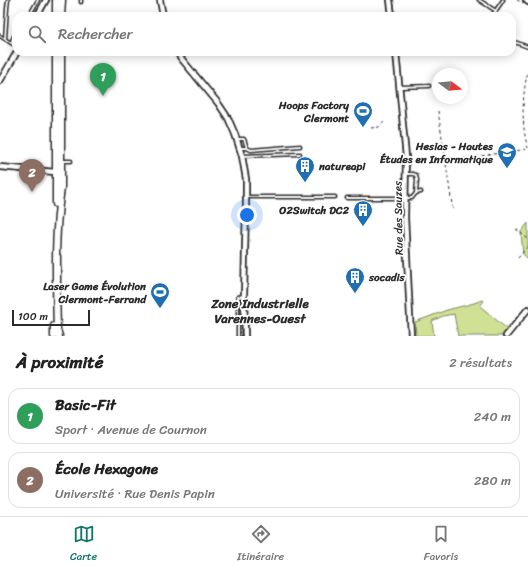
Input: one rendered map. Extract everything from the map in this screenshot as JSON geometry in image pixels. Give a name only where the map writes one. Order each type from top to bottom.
[{"type":"main road","points":[[56,0],[56,12]]},
{"type":"main road","points":[[61,12],[62,0]]},
{"type":"main road","points":[[56,56],[55,138],[61,188],[56,231],[57,335]]},
{"type":"main road","points":[[57,335],[54,235],[58,170],[61,161],[61,56]]},
{"type":"street","points":[[39,12],[46,0]]},
{"type":"street","points":[[160,0],[162,12]]},
{"type":"street","points":[[390,0],[392,12]]},
{"type":"street","points":[[0,81],[15,56]]},
{"type":"street","points":[[179,56],[218,103],[228,118],[242,156],[246,179],[244,296],[245,336]]},
{"type":"street","name":"Rue des Sauzes","points":[[396,56],[405,150],[405,218],[411,336]]},
{"type":"street","points":[[0,167],[58,170],[58,208]]},
{"type":"street","points":[[506,336],[528,309]]},
{"type":"lane","points":[[5,39],[8,0]]},
{"type":"lane","points":[[31,12],[38,0]]},
{"type":"lane","points":[[480,0],[496,11],[503,0]]},
{"type":"lane","points":[[0,36],[11,43]]},
{"type":"lane","points":[[516,42],[528,47]]},
{"type":"lane","points":[[400,87],[429,86]]},
{"type":"lane","points":[[55,138],[58,141],[58,158],[61,161],[71,161]]},
{"type":"lane","points":[[236,139],[244,139],[247,148]]},
{"type":"lane","points":[[240,148],[247,148],[251,150],[300,146]]},
{"type":"lane","points":[[242,156],[300,154]]},
{"type":"lane","points":[[347,198],[412,198],[416,193],[416,175],[406,174]]},
{"type":"lane","points":[[57,335],[61,188]]},
{"type":"lane","points":[[416,193],[422,192]]},
{"type":"lane","points":[[246,197],[335,197]]},
{"type":"lane","points":[[238,336],[238,297],[244,296]]},
{"type":"path","points":[[446,161],[528,149],[524,127],[524,105],[525,85],[528,71]]},
{"type":"path","points":[[438,111],[453,211]]},
{"type":"path","points":[[371,128],[379,127],[384,122]]},
{"type":"path","points":[[516,229],[528,239]]},
{"type":"path","points":[[518,258],[528,246]]},
{"type":"green space","points":[[528,223],[528,259],[523,254],[521,232]]},
{"type":"green space","points":[[482,300],[484,301],[480,306],[508,330],[503,336],[458,336],[454,314],[443,316],[432,321],[434,336],[416,336],[415,322],[447,310]]},
{"type":"place","name":"Basic-Fit","points":[[103,96]]},
{"type":"place","name":"Hoops Factory Clermont","points":[[363,128]]},
{"type":"place","name":"Hesias - Hautes Études en Informatique","points":[[507,169]]},
{"type":"place","name":"natureapi","points":[[305,183]]},
{"type":"place","name":"École Hexagone","points":[[32,192]]},
{"type":"place","name":"O2Switch DC2","points":[[363,227]]},
{"type":"place","name":"socadis","points":[[355,294]]},
{"type":"place","name":"Laser Game Évolution Clermont-Ferrand","points":[[160,309]]},
{"type":"district","name":"Zone Industrielle Varennes-Ouest","points":[[260,310]]}]
